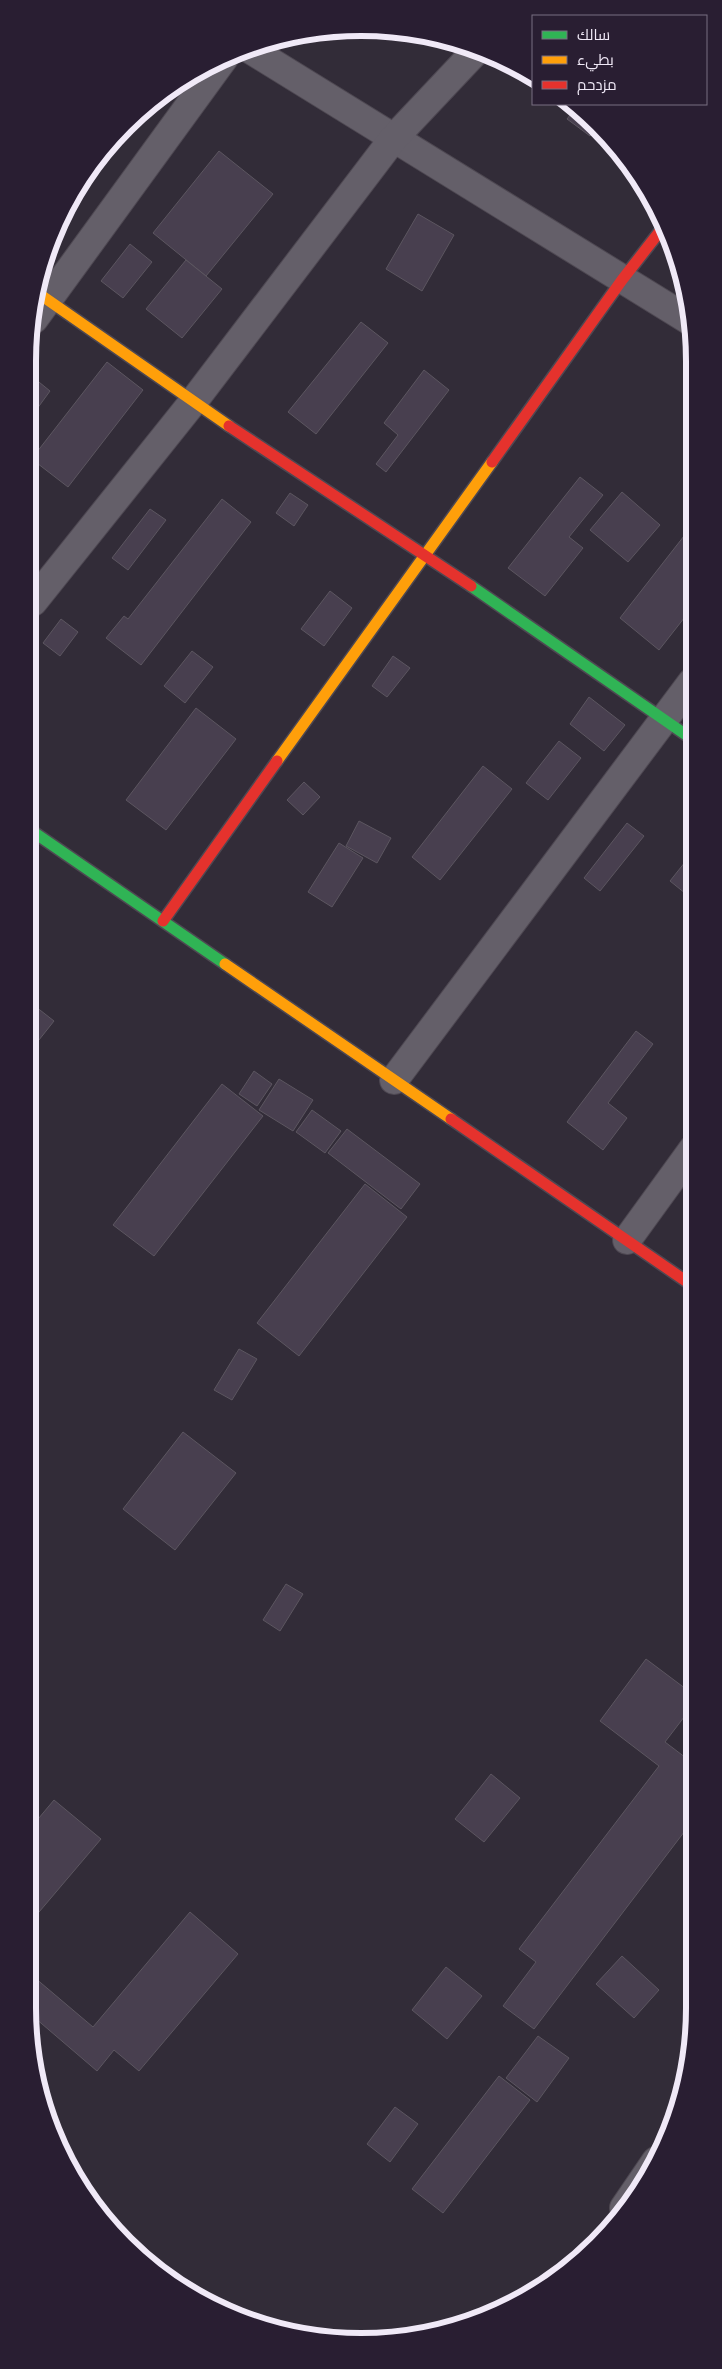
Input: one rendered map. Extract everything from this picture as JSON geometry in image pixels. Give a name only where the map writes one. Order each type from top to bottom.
[{"type":"street","points":[[256,53],[683,316]]},
{"type":"street","points":[[36,598],[193,402],[393,139],[472,56]]},
{"type":"street","points":[[42,300],[214,72]]},
{"type":"street","points":[[163,921],[622,280],[659,232]]},
{"type":"street","points":[[41,305],[425,554],[686,735]]},
{"type":"street","points":[[394,1080],[686,690]]},
{"type":"street","points":[[36,834],[686,1281]]},
{"type":"street","points":[[627,1240],[686,1159]]},
{"type":"building","points":[[571,114],[592,133],[590,136],[567,119]]},
{"type":"building","points":[[219,151],[273,194],[206,276],[153,233]]},
{"type":"building","points":[[418,214],[454,235],[422,291],[386,269]]},
{"type":"building","points":[[130,244],[152,262],[123,298],[101,281]]},
{"type":"building","points":[[186,260],[222,289],[182,338],[146,309]]},
{"type":"building","points":[[361,322],[388,343],[316,434],[288,412]]},
{"type":"building","points":[[107,362],[143,390],[68,487],[36,462],[36,453]]},
{"type":"building","points":[[424,370],[449,390],[386,472],[376,464],[398,435],[384,423]]},
{"type":"building","points":[[36,380],[50,391],[36,410]]},
{"type":"building","points":[[580,477],[603,495],[569,537],[583,548],[545,596],[508,568]]},
{"type":"building","points":[[622,492],[660,525],[628,562],[590,530]]},
{"type":"building","points":[[290,493],[308,505],[294,526],[276,513]]},
{"type":"building","points":[[222,499],[251,522],[141,665],[106,638],[124,616],[128,619]]},
{"type":"building","points":[[150,509],[166,520],[128,570],[112,558]]},
{"type":"building","points":[[684,536],[686,538],[686,616],[659,650],[620,618]]},
{"type":"building","points":[[330,591],[352,608],[324,646],[301,629]]},
{"type":"building","points":[[61,619],[78,632],[60,656],[43,643]]},
{"type":"building","points":[[192,651],[213,667],[185,703],[164,686]]},
{"type":"building","points":[[393,656],[410,668],[387,697],[372,686]]},
{"type":"building","points":[[589,697],[625,725],[604,751],[570,724]]},
{"type":"building","points":[[196,708],[236,739],[166,830],[126,800]]},
{"type":"building","points":[[559,741],[581,758],[548,800],[526,783]]},
{"type":"building","points":[[483,766],[512,789],[440,880],[412,857]]},
{"type":"building","points":[[304,782],[320,797],[303,815],[287,800]]},
{"type":"building","points":[[359,821],[391,838],[377,863],[346,846]]},
{"type":"building","points":[[627,823],[644,836],[600,891],[584,878]]},
{"type":"building","points":[[339,843],[363,858],[332,907],[308,892]]},
{"type":"building","points":[[686,861],[686,894],[670,881]]},
{"type":"building","points":[[36,1007],[54,1021],[36,1044]]},
{"type":"building","points":[[636,1031],[653,1044],[608,1103],[627,1118],[603,1150],[567,1122]]},
{"type":"building","points":[[254,1071],[272,1084],[257,1106],[239,1094]]},
{"type":"building","points":[[279,1079],[313,1100],[293,1131],[259,1110]]},
{"type":"building","points":[[222,1084],[263,1116],[154,1256],[113,1225]]},
{"type":"building","points":[[312,1110],[341,1131],[325,1153],[296,1132]]},
{"type":"building","points":[[347,1129],[420,1184],[401,1209],[328,1153]]},
{"type":"building","points":[[365,1184],[407,1217],[299,1356],[257,1323]]},
{"type":"building","points":[[239,1349],[257,1359],[232,1400],[214,1390]]},
{"type":"building","points":[[183,1432],[236,1473],[175,1550],[123,1509]]},
{"type":"building","points":[[286,1584],[303,1594],[280,1631],[263,1620]]},
{"type":"building","points":[[646,1659],[686,1689],[686,1714],[665,1742],[686,1758],[686,1830],[534,2029],[503,2006],[536,1962],[519,1949],[659,1766],[600,1721]]},
{"type":"building","points":[[491,1774],[520,1798],[484,1842],[455,1819]]},
{"type":"building","points":[[54,1800],[101,1839],[36,1916],[36,1821]]},
{"type":"building","points":[[190,1912],[238,1954],[139,2071],[114,2050],[97,2071],[37,2019],[36,1979],[93,2027]]},
{"type":"building","points":[[622,1956],[659,1990],[634,2018],[596,1984]]},
{"type":"building","points":[[446,1967],[482,1996],[447,2039],[412,2010]]},
{"type":"building","points":[[538,2036],[569,2058],[537,2102],[506,2078]]},
{"type":"building","points":[[499,2076],[530,2100],[443,2213],[412,2189]]},
{"type":"building","points":[[395,2107],[418,2124],[390,2162],[367,2144]]},
{"type":"traffic: fast","points":[[471,586],[686,735]]},
{"type":"traffic: fast","points":[[36,834],[225,964]]},
{"type":"traffic: slow","points":[[42,296],[229,426]]},
{"type":"traffic: slow","points":[[277,761],[492,462]]},
{"type":"traffic: slow","points":[[225,964],[451,1119]]},
{"type":"traffic: jam","points":[[492,462],[622,280],[659,232]]},
{"type":"traffic: jam","points":[[229,426],[471,586]]},
{"type":"traffic: jam","points":[[163,921],[277,761]]},
{"type":"traffic: jam","points":[[451,1119],[686,1281]]}]
